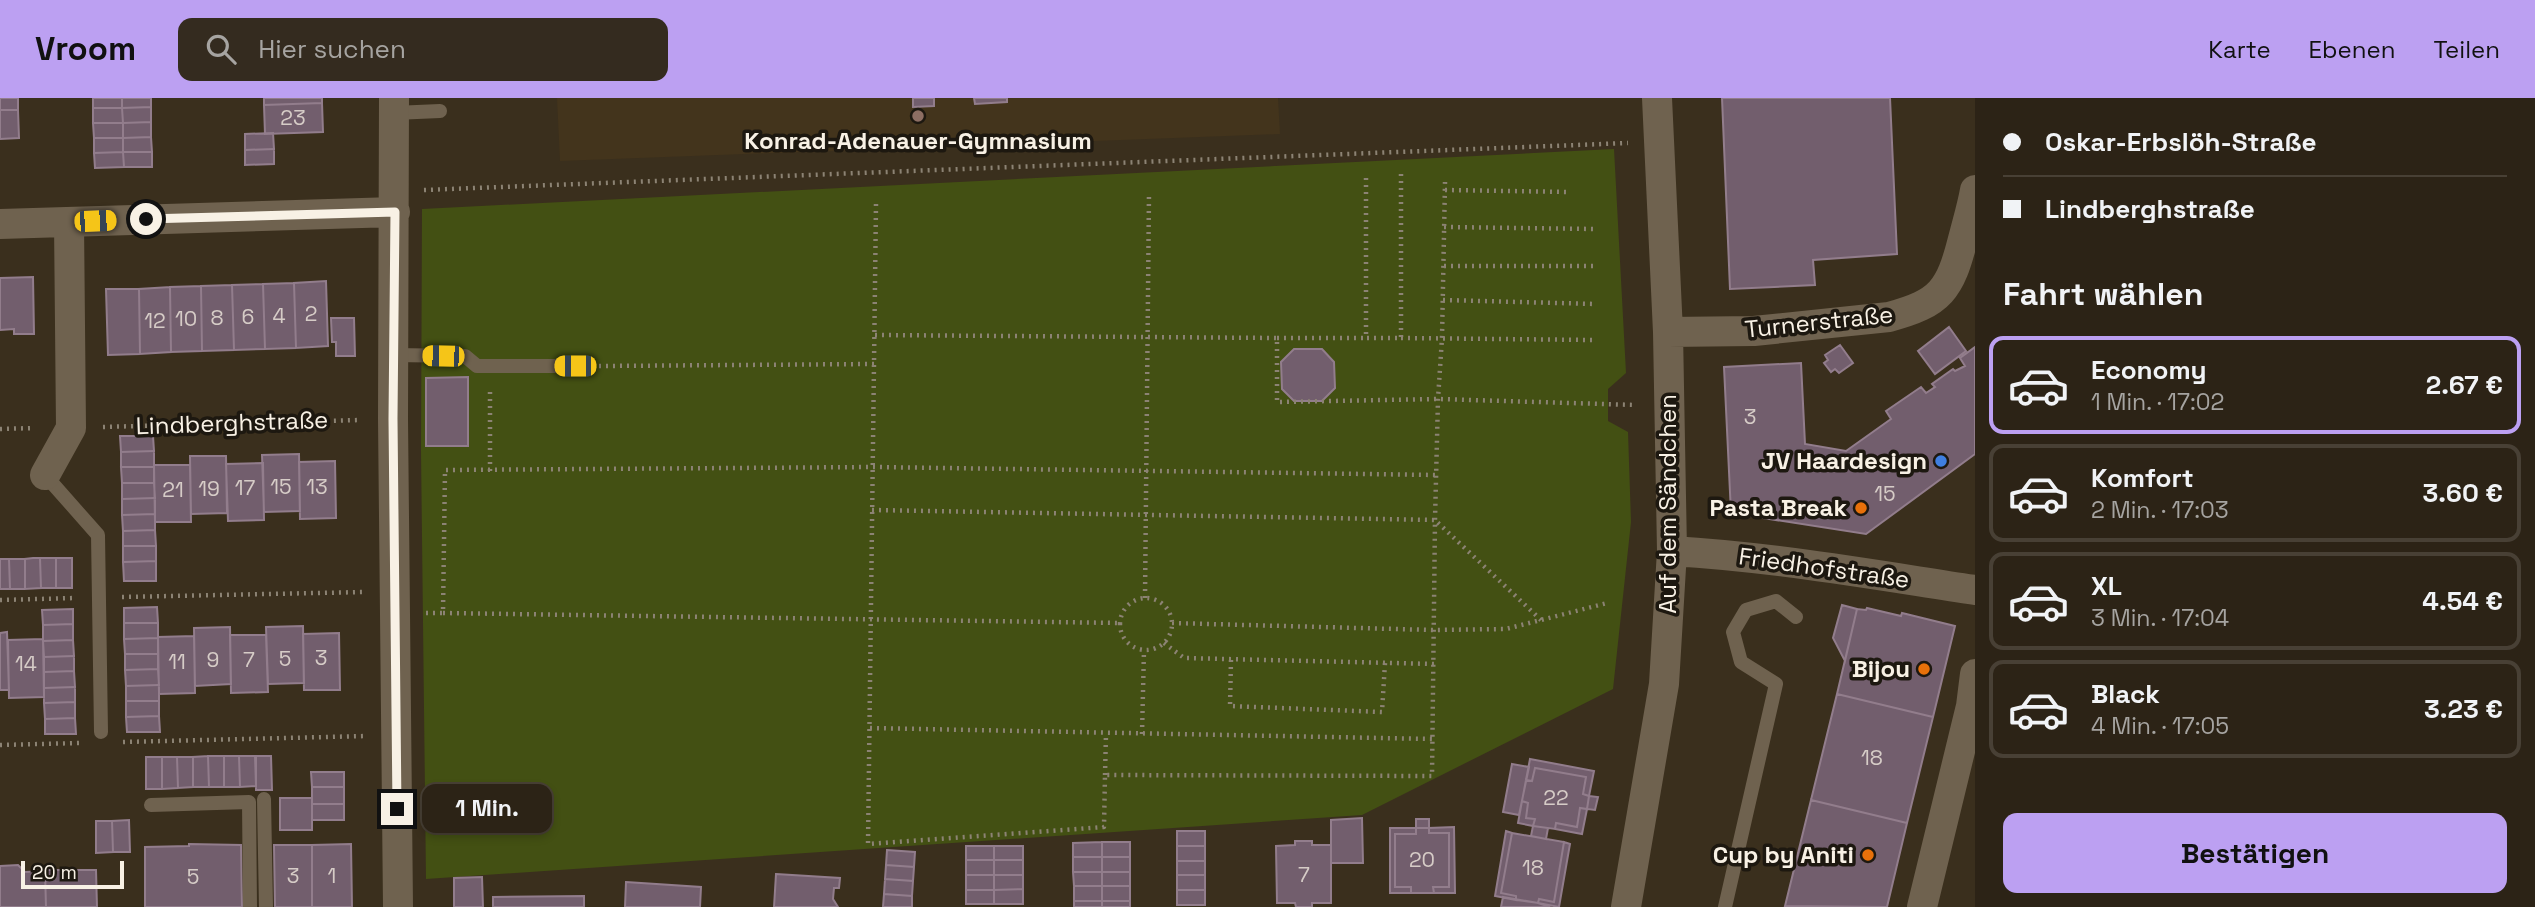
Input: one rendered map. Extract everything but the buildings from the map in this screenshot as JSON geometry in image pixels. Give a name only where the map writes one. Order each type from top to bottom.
[{"type":"street","name":"Auf dem Sändchen","points":[[1626,907],[1664,684],[1672,551],[1668,332],[1657,98]]},
{"type":"street","points":[[394,106],[393,419],[398,907]]},
{"type":"street","name":"Turnerstraße","points":[[1668,332],[1754,331],[1889,317],[1910,311],[1930,301],[1955,273],[1975,190]]},
{"type":"street","points":[[0,224],[395,202]]},
{"type":"street","points":[[45,475],[71,428],[69,222]]},
{"type":"street","name":"Friedhofstraße","points":[[1672,551],[1783,562],[1975,590]]},
{"type":"street","points":[[1922,907],[1970,706],[1975,674]]},
{"type":"lane","points":[[394,106],[440,111]]},
{"type":"lane","points":[[393,355],[465,356],[477,366],[575,366]]},
{"type":"lane","points":[[45,475],[98,535],[102,732]]},
{"type":"lane","points":[[1725,907],[1776,684],[1741,663],[1733,632],[1746,610],[1776,601],[1797,617]]},
{"type":"lane","points":[[264,799],[266,907]]},
{"type":"lane","points":[[151,805],[249,803],[250,907]]},
{"type":"path","points":[[395,202],[1659,142]]},
{"type":"path","points":[[1401,174],[1401,338]]},
{"type":"path","points":[[1366,178],[1366,338]]},
{"type":"path","points":[[1105,775],[1432,776],[1435,520],[1445,182]]},
{"type":"path","points":[[1445,190],[1570,192]]},
{"type":"path","points":[[1145,598],[1149,193]]},
{"type":"path","points":[[876,204],[869,844],[1104,827],[1106,734]]},
{"type":"path","points":[[1444,227],[1595,229]]},
{"type":"path","points":[[1444,266],[1595,266]]},
{"type":"path","points":[[1443,300],[1596,304]]},
{"type":"path","points":[[875,335],[1595,340]]},
{"type":"path","points":[[1277,338],[1277,401],[1438,399],[1669,404]]},
{"type":"path","points":[[575,366],[874,364]]},
{"type":"path","points":[[490,366],[490,471]]},
{"type":"path","name":"Lindberghstraße","points":[[71,428],[393,419]]},
{"type":"path","points":[[443,613],[445,470],[874,467],[1436,475]]},
{"type":"path","points":[[872,510],[1435,520],[1541,620]]},
{"type":"path","points":[[0,600],[99,598],[394,601],[443,613],[1120,623]]},
{"type":"path","points":[[1145,598],[1164,605],[1172,623],[1164,643],[1151,650],[1136,648],[1124,638],[1120,623],[1128,606],[1135,600],[1145,598]]},
{"type":"path","points":[[1172,623],[1433,630],[1506,629],[1607,603]]},
{"type":"path","points":[[1164,643],[1184,658],[1434,664]]},
{"type":"path","points":[[1142,734],[1144,650]]},
{"type":"path","points":[[1231,660],[1230,706],[1382,712],[1385,663]]},
{"type":"path","points":[[870,728],[1432,739]]},
{"type":"path","points":[[122,742],[396,735]]},
{"type":"path","points":[[0,745],[81,743]]},
{"type":"shaded area","name":"Konrad-Adenauer-Gymnasium","points":[[557,98],[1278,98],[1280,134],[560,161]]},
{"type":"green space","points":[[1614,149],[1626,373],[1608,389],[1608,421],[1628,432],[1631,522],[1613,689],[1362,815],[426,879],[421,451],[422,209]]},
{"type":"place","name":"Konrad-Adenauer-Gymnasium","points":[[918,116]]},
{"type":"place","name":"JV Haardesign","points":[[1941,461]]},
{"type":"place","name":"Pasta Break","points":[[1861,508]]},
{"type":"place","name":"Bijou","points":[[1924,669]]},
{"type":"place","name":"Cup by Aniti","points":[[1868,855]]},
{"type":"route","points":[[146,219],[395,212],[393,419],[397,809]]}]
